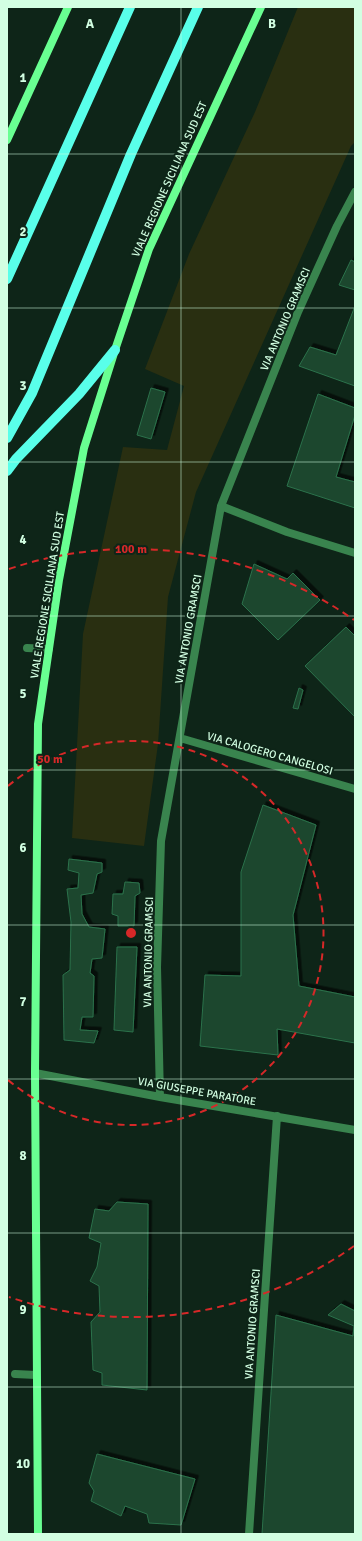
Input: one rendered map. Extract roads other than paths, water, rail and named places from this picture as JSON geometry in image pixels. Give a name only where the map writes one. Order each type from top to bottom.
[{"type":"main road","points":[[7,279],[130,7]]},
{"type":"main road","points":[[7,438],[32,393],[131,154],[198,7]]},
{"type":"main road","points":[[7,471],[16,459],[79,394],[115,350]]},
{"type":"street","points":[[7,140],[68,7]]},
{"type":"street","name":"VIALE REGIONE SICILIANA SUD EST","points":[[38,1534],[34,1073],[38,724],[59,580],[84,448],[149,249],[262,7]]},
{"type":"street","name":"VIA ANTONIO GRAMSCI","points":[[160,1097],[157,967],[161,841],[221,506],[298,312],[337,226],[355,192]]},
{"type":"street","points":[[221,506],[287,532],[355,553]]},
{"type":"street","points":[[27,648],[49,649]]},
{"type":"street","name":"VIA CALOGERO CANGELOSI","points":[[180,738],[355,789]]},
{"type":"street","name":"VIA GIUSEPPE PARATORE","points":[[34,1073],[160,1097],[355,1130]]},
{"type":"street","name":"VIA ANTONIO GRAMSCI","points":[[249,1534],[277,1116]]},
{"type":"street","points":[[15,1374],[36,1375]]}]
